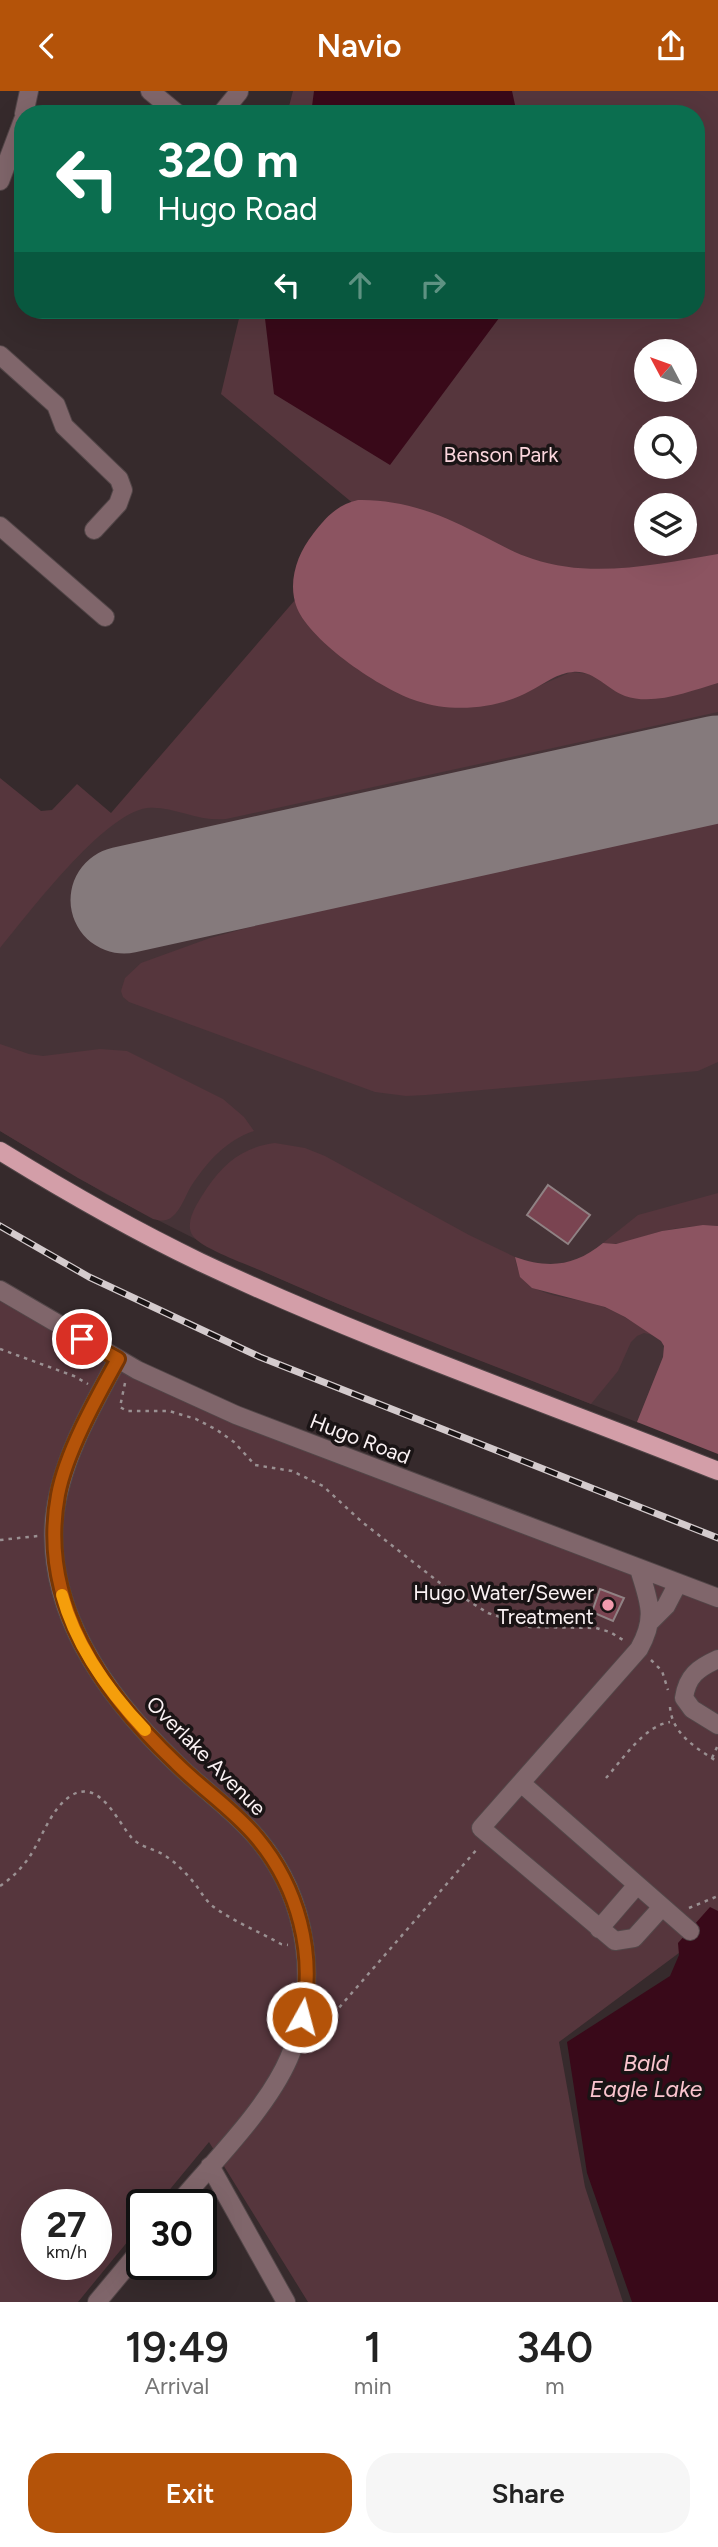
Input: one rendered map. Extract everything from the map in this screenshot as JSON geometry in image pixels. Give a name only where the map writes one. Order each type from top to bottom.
[{"type":"main road","points":[[0,1151],[127,1225],[237,1279],[718,1471]]},
{"type":"street","points":[[150,91],[167,105]]},
{"type":"street","points":[[228,105],[239,92],[237,91]]},
{"type":"street","points":[[0,181],[14,156]]},
{"type":"street","points":[[0,355],[56,405],[64,426],[119,479],[123,490],[118,504],[94,530]]},
{"type":"street","points":[[0,526],[105,617]]},
{"type":"street","name":"Hugo Road","points":[[0,1290],[118,1359],[236,1415],[718,1598]]},
{"type":"street","name":"Overlake Avenue","points":[[118,1359],[68,1462],[59,1492],[54,1534],[57,1576],[64,1604],[75,1633],[90,1659],[132,1717],[175,1763],[257,1838],[275,1862],[300,1919],[305,1948],[305,2002],[289,2059],[273,2087],[191,2189]]},
{"type":"street","points":[[639,1569],[648,1597],[651,1621]]},
{"type":"street","points":[[663,1907],[634,1938],[615,1941],[481,1828],[639,1649],[651,1621],[666,1606],[678,1583]]},
{"type":"street","points":[[718,1659],[692,1675],[686,1684],[684,1698],[692,1709],[718,1725]]},
{"type":"street","points":[[521,1783],[690,1931]]},
{"type":"street","points":[[599,1929],[637,1885]]},
{"type":"street","points":[[210,2166],[286,2302]]},
{"type":"street","points":[[97,2302],[126,2267]]},
{"type":"path","points":[[0,1349],[74,1376],[127,1411],[169,1412],[196,1419],[217,1430],[255,1465],[292,1471],[323,1486],[362,1522],[440,1583],[488,1613],[530,1627],[596,1628],[610,1632],[639,1649],[662,1671],[668,1692]]},
{"type":"path","points":[[118,1359],[125,1376],[120,1407]]},
{"type":"path","points":[[0,1540],[54,1534]]},
{"type":"path","points":[[669,1702],[671,1722],[693,1745],[718,1762]]},
{"type":"path","points":[[606,1778],[649,1732],[660,1724],[671,1722]]},
{"type":"path","points":[[712,1758],[718,1745]]},
{"type":"path","points":[[0,1886],[13,1877],[30,1857],[56,1811],[70,1796],[79,1792],[91,1793],[103,1800],[118,1815],[131,1837],[164,1855],[187,1874],[209,1903],[281,1944],[305,1948]]},
{"type":"path","points":[[296,2039],[316,2033],[490,1835]]},
{"type":"path","points":[[663,1907],[691,1908],[718,1896]]},
{"type":"shaded area","points":[[358,500],[389,502],[433,513],[518,554],[555,565],[626,568],[718,554],[718,683],[672,696],[636,699],[618,693],[587,674],[573,672],[556,677],[503,702],[460,708],[431,705],[385,687],[349,663],[317,635],[305,621],[294,598],[295,569],[307,542],[333,513]]},
{"type":"shaded area","points":[[718,618],[718,1250],[639,1423],[336,1303],[235,1259],[106,1194],[0,1131],[0,797],[72,859],[152,767]]},
{"type":"shaded area","points":[[703,1225],[718,1226],[718,1454],[637,1422],[663,1357],[664,1346],[661,1341],[605,1307],[532,1288],[520,1277],[515,1257],[539,1263],[561,1263],[582,1257],[603,1243],[616,1244],[662,1231]]},
{"type":"green space","name":"Benson Park","points":[[293,91],[718,91],[718,618],[463,707],[502,702],[571,672],[589,674],[626,696],[669,696],[718,683],[718,712],[226,819],[147,808],[129,814],[89,846],[0,948],[0,778],[41,811],[52,810],[77,784],[111,813],[295,600],[296,604],[372,519],[221,394],[239,319],[705,319],[705,105],[289,105]]},
{"type":"green space","points":[[718,821],[718,1062],[698,1071],[426,1095],[406,1096],[375,1092],[129,1002],[121,991],[125,978],[141,963],[210,938]]},
{"type":"green space","points":[[0,1044],[43,1056],[100,1049],[127,1051],[223,1099],[244,1117],[254,1131],[234,1140],[210,1161],[173,1216],[163,1221],[153,1219],[0,1131]]},
{"type":"green space","points":[[275,1143],[305,1148],[325,1156],[469,1235],[515,1257],[526,1282],[536,1289],[601,1306],[653,1335],[644,1333],[631,1342],[618,1371],[591,1404],[345,1307],[226,1256],[198,1241],[190,1230],[191,1218],[196,1205],[214,1179],[236,1157],[254,1148]]},
{"type":"green space","points":[[718,1193],[718,1226],[677,1228],[625,1242],[603,1243],[638,1215]]},
{"type":"green space","points":[[0,1290],[137,1370],[718,1598],[718,1924],[559,2042],[585,2187],[623,2302],[308,2302],[209,2142],[170,2189],[126,2189],[126,2244],[112,2261],[112,2189],[21,2189],[21,2280],[96,2280],[78,2302],[0,2302]]},
{"type":"water","points":[[314,91],[512,91],[515,105],[312,105]]},
{"type":"water","points":[[265,319],[498,319],[390,465],[274,394]]},
{"type":"water","name":"Bald Eagle Lake","points":[[710,1907],[718,1911],[718,2302],[632,2302],[587,2173],[567,2042],[670,1976],[679,1955],[678,1943]]},
{"type":"building","points":[[548,1185],[590,1215],[568,1244],[527,1215]]},
{"type":"building","name":"Hugo Water/Sewer Treatment","points":[[600,1589],[624,1598],[613,1621],[592,1612]]},
{"type":"runway","points":[[124,900],[718,769]]},
{"type":"railway","points":[[0,1226],[89,1277],[260,1357],[718,1538]]},
{"type":"slow traffic","points":[[62,1595],[75,1633],[90,1659],[104,1681],[145,1730]]},
{"type":"place","name":"Hugo Water/Sewer Treatment","points":[[608,1605]]},
{"type":"route","points":[[82,1339],[118,1359],[68,1462],[59,1492],[53,1546],[64,1604],[75,1633],[90,1659],[132,1717],[175,1763],[243,1823],[275,1862],[290,1891],[305,1944],[307,1973],[302,2017]]}]
